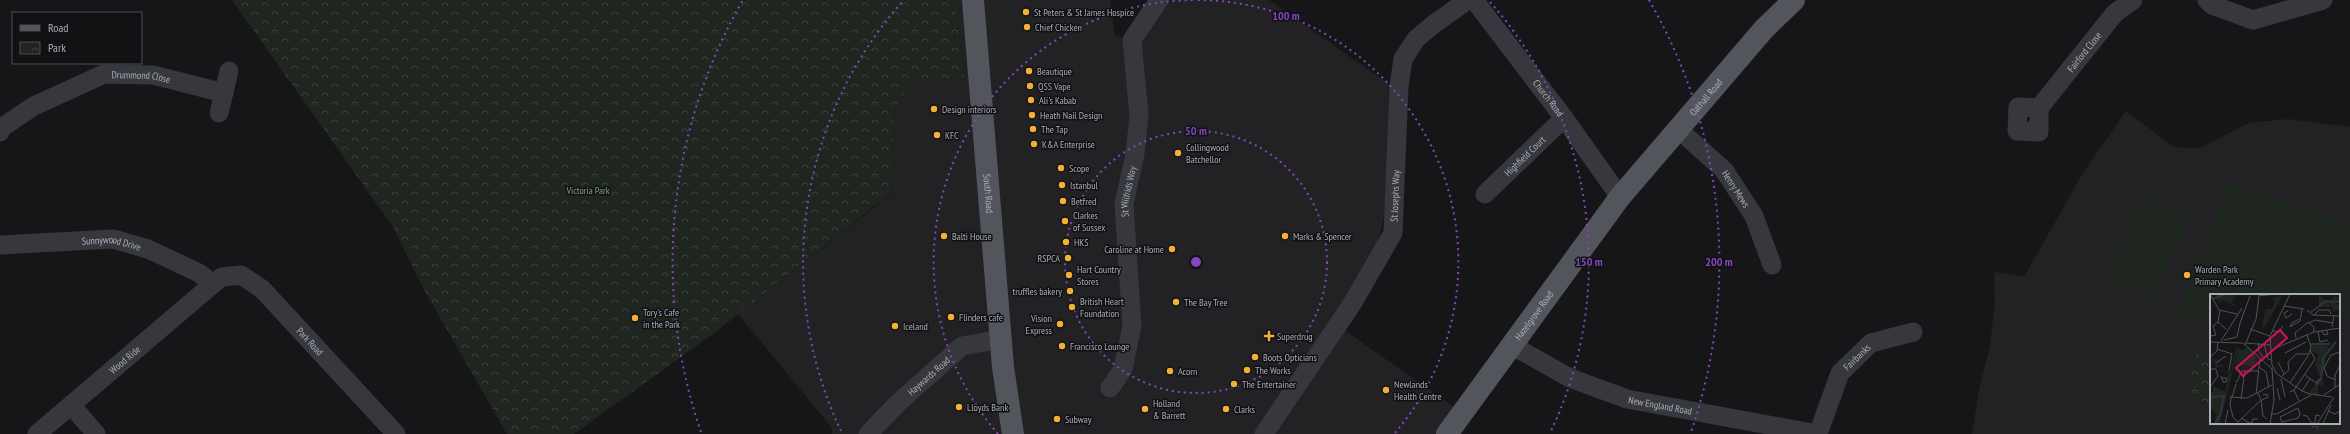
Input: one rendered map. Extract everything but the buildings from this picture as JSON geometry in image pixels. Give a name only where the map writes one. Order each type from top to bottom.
[{"type":"main road","name":"South Road","points":[[973,0],[1001,339],[1013,434]]},
{"type":"main road","name":"Oathall Road","points":[[1620,197],[1764,29],[1794,0]]},
{"type":"main road","name":"Hazelgrove Road","points":[[1447,434],[1513,346],[1620,197]]},
{"type":"street","name":"St Wilfrids Way","points":[[1110,388],[1123,369],[1132,326],[1124,204],[1135,154],[1138,115],[1132,40],[1159,0]]},
{"type":"street","name":"St Josephs Way","points":[[1264,434],[1352,304],[1393,233],[1399,86],[1403,59],[1416,39],[1434,24],[1468,0]]},
{"type":"street","name":"Church Road","points":[[1474,0],[1564,118],[1620,197]]},
{"type":"street","name":"Fairford Close","points":[[2039,108],[2115,13],[2133,0]]},
{"type":"street","points":[[2206,0],[2212,5],[2253,20],[2323,0]]},
{"type":"street","points":[[219,113],[229,71]]},
{"type":"street","name":"Drummond Close","points":[[0,132],[2,128],[34,106],[104,74],[153,75],[224,93]]},
{"type":"street","name":"Highfield Court","points":[[1485,194],[1564,118]]},
{"type":"street","name":"Henry Mews","points":[[1678,129],[1724,170],[1754,216],[1772,265]]},
{"type":"street","name":"Sunnywood Drive","points":[[0,245],[113,240],[148,249],[198,273],[213,284]]},
{"type":"street","name":"Park Road","points":[[213,284],[222,277],[241,275],[262,289],[396,434]]},
{"type":"street","name":"Wood Ride","points":[[36,434],[213,284]]},
{"type":"street","name":"Fairbanks","points":[[1818,434],[1840,372],[1871,343],[1913,332]]},
{"type":"street","name":"Haywards Road","points":[[868,434],[899,402],[962,346],[1001,339]]},
{"type":"street","name":"New England Road","points":[[1513,346],[1570,378],[1627,399],[1818,434]]},
{"type":"street","points":[[71,405],[96,434]]},
{"type":"shaded area","points":[[955,0],[1110,0],[1115,35],[1132,40],[1171,0],[1269,0],[1389,84],[1386,208],[1379,238],[1388,242],[1337,325],[1463,413],[1447,434],[832,434],[832,428],[738,314],[891,194],[894,110],[910,84],[964,77]]},
{"type":"shaded area","name":"Warden Park Primary Academy","points":[[2126,111],[2174,147],[2200,148],[2249,123],[2288,119],[2350,127],[2350,434],[1972,434],[1979,389],[1990,346],[1995,300],[1994,272],[2024,277],[2084,171]]},
{"type":"green space","name":"Victoria Park","points":[[232,0],[955,0],[964,77],[910,84],[894,110],[891,193],[713,334],[574,434],[507,434],[422,286],[393,227]]},
{"type":"green space","points":[[2228,181],[2350,226],[2350,291],[2340,326],[2340,294],[2210,294],[2210,327],[2177,315]]},
{"type":"green space","points":[[2143,194],[2190,218],[2151,300],[2103,278]]},
{"type":"green space","points":[[2197,353],[2210,356],[2210,403],[2185,397]]},
{"type":"green space","points":[[2296,424],[2332,424],[2330,432]]},
{"type":"place","name":"St Peters & St James Hospice","points":[[1026,12]]},
{"type":"place","name":"Chief Chicken","points":[[1027,27]]},
{"type":"place","name":"Beautique","points":[[1029,71]]},
{"type":"place","name":"QSS Vape","points":[[1030,86]]},
{"type":"place","name":"Ali's Kabab","points":[[1031,100]]},
{"type":"place","name":"Design interiors","points":[[934,109]]},
{"type":"place","name":"Heath Nail Design","points":[[1032,115]]},
{"type":"place","name":"The Tap","points":[[1033,129]]},
{"type":"place","name":"KFC","points":[[937,135]]},
{"type":"place","name":"K&A Enterprise","points":[[1034,144]]},
{"type":"place","name":"Collingwood Batchellor","points":[[1178,153]]},
{"type":"place","name":"Scope","points":[[1061,168]]},
{"type":"place","name":"Istanbul","points":[[1062,185]]},
{"type":"place","name":"Betfred","points":[[1063,201]]},
{"type":"place","name":"Clarkes of Sussex","points":[[1065,221]]},
{"type":"place","name":"Balti House","points":[[944,236]]},
{"type":"place","name":"Marks & Spencer","points":[[1285,236]]},
{"type":"place","name":"HKS","points":[[1066,242]]},
{"type":"place","name":"Caroline at Home","points":[[1172,249]]},
{"type":"place","name":"RSPCA","points":[[1068,258]]},
{"type":"place","name":"Hart Country Stores","points":[[1069,275]]},
{"type":"place","name":"Warden Park Primary Academy","points":[[2187,275]]},
{"type":"place","name":"truffles bakery","points":[[1070,291]]},
{"type":"place","name":"The Bay Tree","points":[[1176,302]]},
{"type":"place","name":"British Heart Foundation","points":[[1072,307]]},
{"type":"place","name":"Flinders cafe","points":[[951,317]]},
{"type":"place","name":"Tory's Cafe in the Park","points":[[635,318]]},
{"type":"place","name":"Vision Express","points":[[1060,324]]},
{"type":"place","name":"Iceland","points":[[895,326]]},
{"type":"place","name":"Superdrug","points":[[1269,336]]},
{"type":"place","name":"Francisco Lounge","points":[[1062,346]]},
{"type":"place","name":"Boots Opticians","points":[[1255,357]]},
{"type":"place","name":"The Works","points":[[1247,370]]},
{"type":"place","name":"Acorn","points":[[1170,371]]},
{"type":"place","name":"The Entertainer","points":[[1234,384]]},
{"type":"place","name":"Newlands Health Centre","points":[[1386,390]]},
{"type":"place","name":"Lloyds Bank","points":[[959,407]]},
{"type":"place","name":"Holland & Barrett","points":[[1145,409]]},
{"type":"place","name":"Clarks","points":[[1226,409]]},
{"type":"place","name":"Subway","points":[[1057,419]]}]
